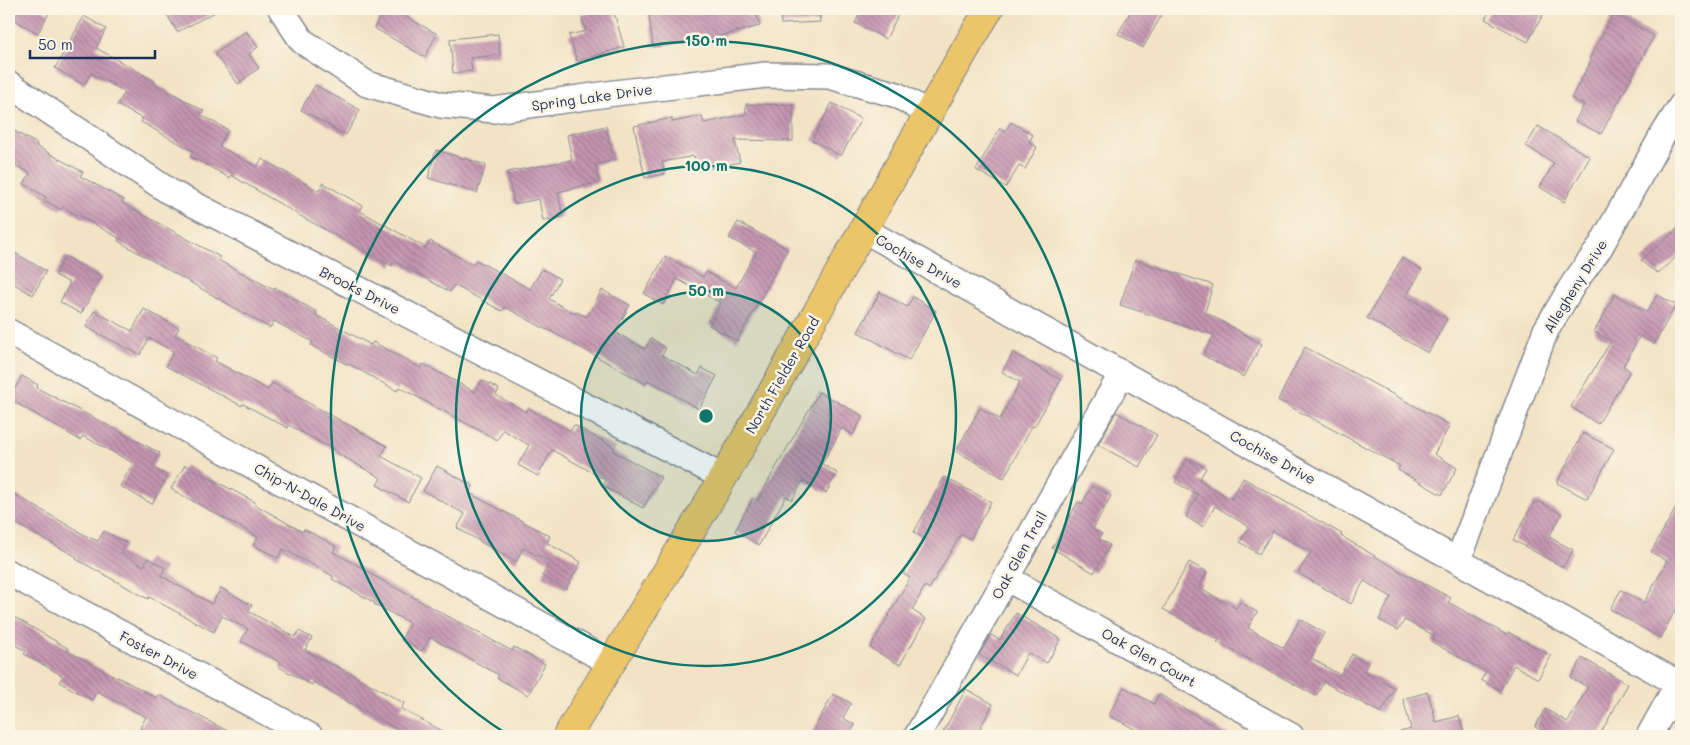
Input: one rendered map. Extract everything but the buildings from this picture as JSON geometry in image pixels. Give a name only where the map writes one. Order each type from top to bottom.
[{"type":"main road","name":"North Fielder Road","points":[[567,736],[723,476],[864,230],[928,113],[989,9]]},
{"type":"street","name":"Spring Lake Drive","points":[[281,9],[302,41],[367,84],[441,105],[494,110],[614,93],[775,75],[830,76],[897,95],[928,113]]},
{"type":"street","name":"Brooks Drive","points":[[9,84],[170,192],[723,476]]},
{"type":"street","name":"Allegheny Drive","points":[[1458,560],[1546,330],[1574,283],[1600,249],[1656,146],[1681,106]]},
{"type":"street","name":"Cochise Drive","points":[[864,230],[1680,682]]},
{"type":"street","name":"Chip-N-Dale Drive","points":[[9,332],[611,663]]},
{"type":"street","name":"Oak Glen Trail","points":[[917,736],[1122,373]]},
{"type":"street","name":"Foster Drive","points":[[9,573],[310,736]]},
{"type":"street","name":"Oak Glen Court","points":[[1006,578],[1291,736]]},
{"type":"street","points":[[1649,736],[1680,682]]}]
